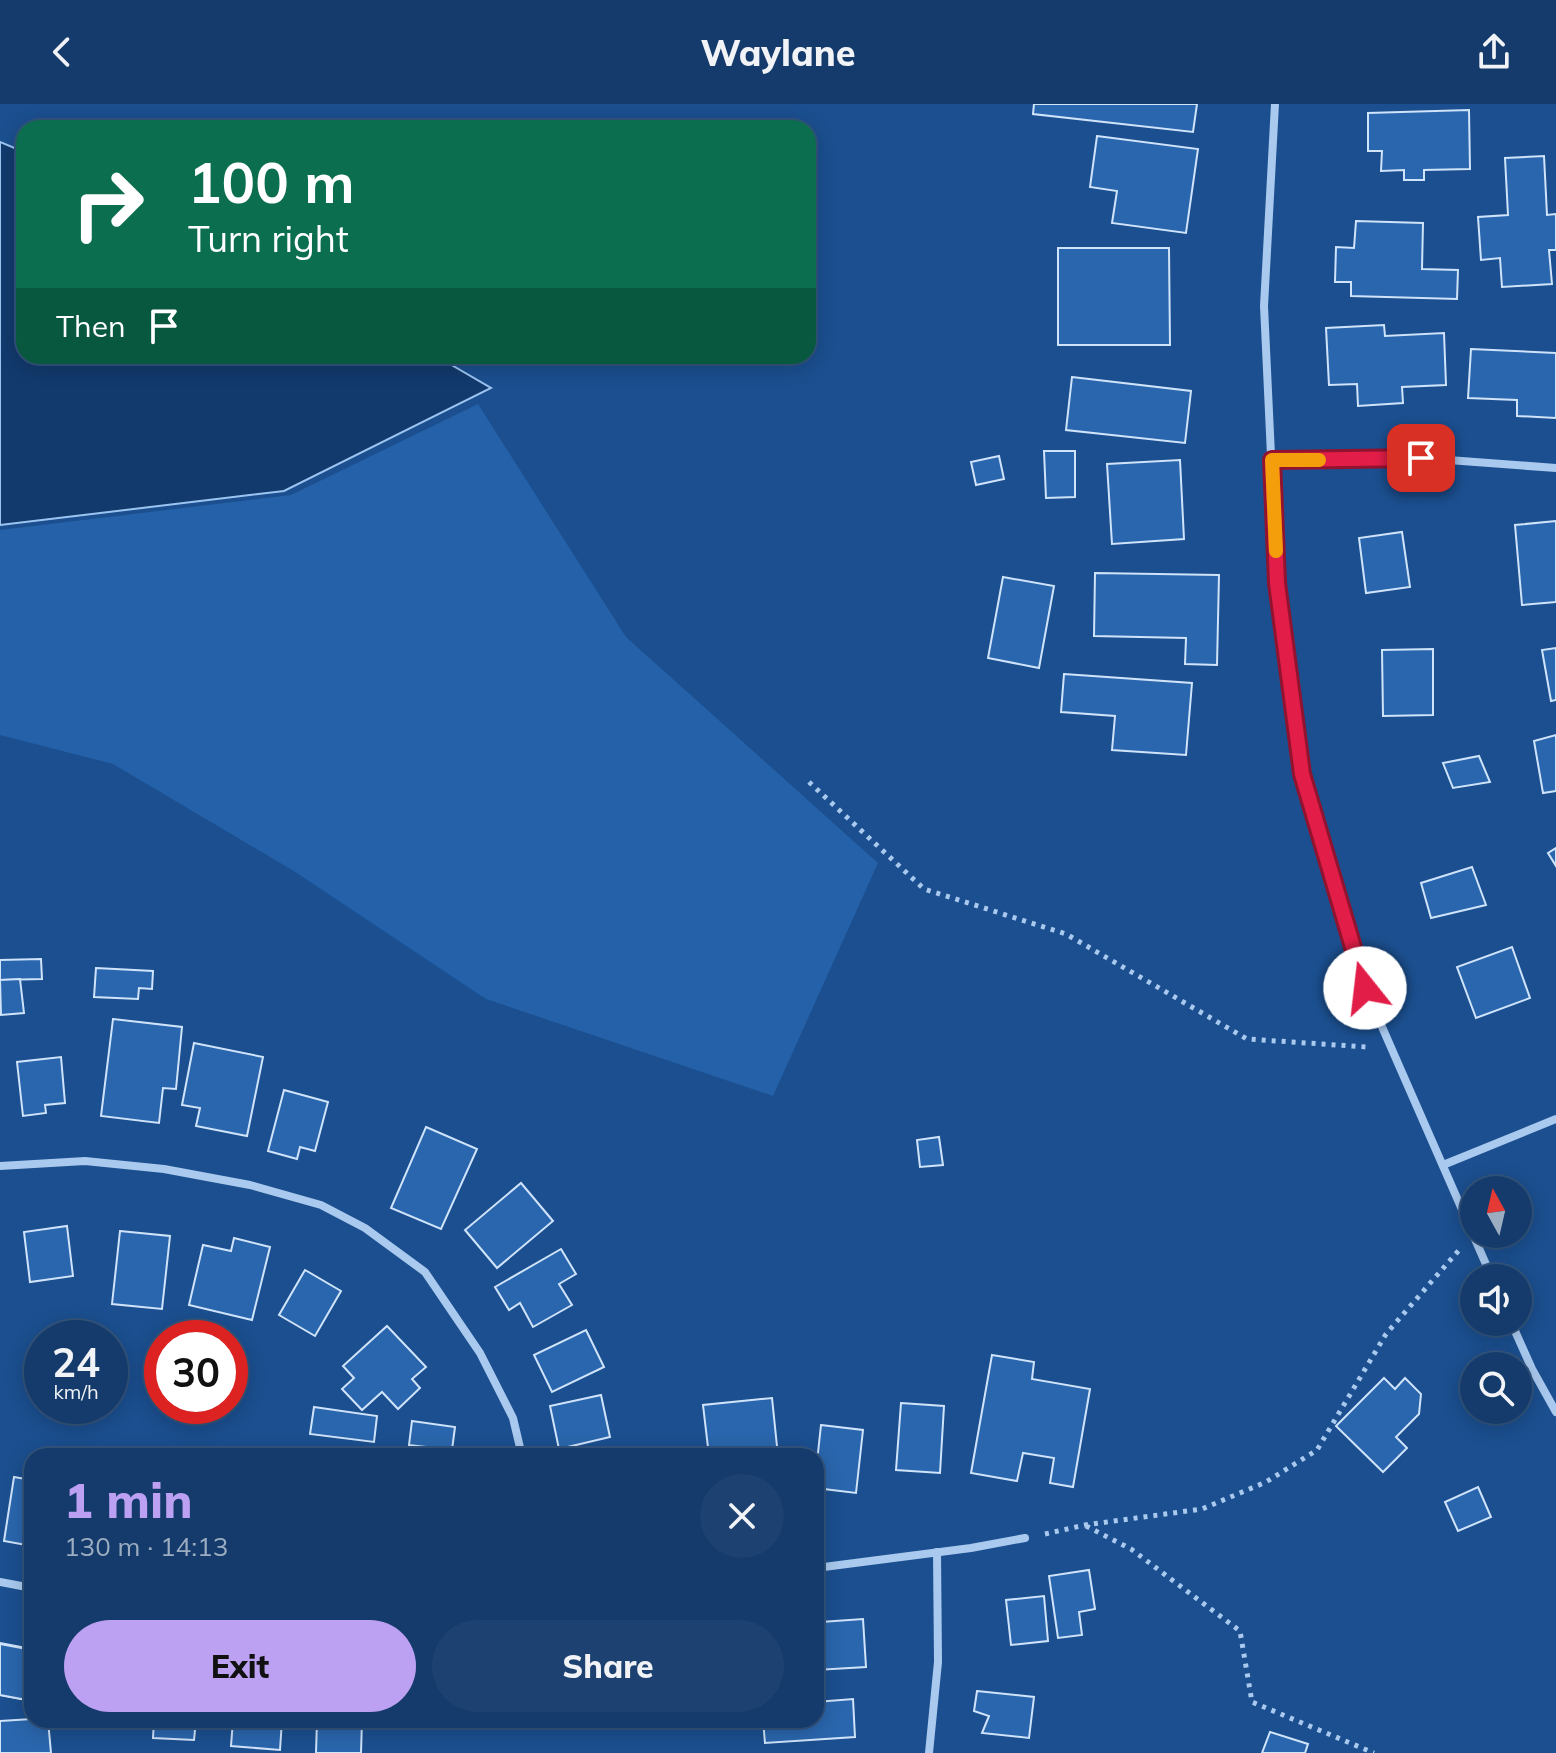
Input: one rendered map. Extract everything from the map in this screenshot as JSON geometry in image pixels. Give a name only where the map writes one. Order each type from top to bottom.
[{"type":"street","points":[[1275,104],[1264,306],[1277,583],[1302,774],[1365,988],[1460,1204]]},
{"type":"street","points":[[1272,460],[1421,458],[1556,468]]},
{"type":"street","points":[[1443,1165],[1556,1119]]},
{"type":"street","points":[[0,1166],[85,1161],[164,1169],[250,1185],[321,1205],[365,1228],[425,1272],[480,1353],[513,1418],[520,1448]]},
{"type":"street","points":[[1517,1336],[1556,1412]]},
{"type":"street","points":[[824,1567],[1025,1538]]},
{"type":"street","points":[[929,1753],[938,1662],[937,1552]]},
{"type":"street","points":[[0,1582],[24,1586]]},
{"type":"path","points":[[809,782],[924,889],[1066,934],[1247,1039],[1392,1049]]},
{"type":"path","points":[[1025,1538],[1085,1525],[1202,1509],[1266,1482],[1317,1450],[1386,1334],[1461,1248]]},
{"type":"path","points":[[1085,1525],[1131,1549],[1240,1631],[1252,1702],[1374,1753]]},
{"type":"shaded area","points":[[0,142],[16,149],[16,364],[450,364],[491,388],[284,491],[0,525]]},
{"type":"shaded area","points":[[478,404],[626,637],[878,863],[773,1096],[486,999],[297,873],[113,764],[0,735],[0,530],[291,495]]},
{"type":"building","points":[[1034,104],[1197,104],[1193,132],[1033,114]]},
{"type":"building","points":[[1469,110],[1470,169],[1424,170],[1424,180],[1404,180],[1404,170],[1381,171],[1382,151],[1368,151],[1368,113]]},
{"type":"building","points":[[1097,136],[1198,149],[1186,233],[1112,223],[1117,191],[1090,187]]},
{"type":"building","points":[[1544,156],[1547,215],[1556,214],[1556,250],[1549,250],[1552,284],[1502,287],[1500,258],[1481,260],[1478,217],[1508,215],[1505,158]]},
{"type":"building","points":[[1356,221],[1423,223],[1422,269],[1458,270],[1457,299],[1351,296],[1351,282],[1335,282],[1336,247],[1354,248]]},
{"type":"building","points":[[1058,248],[1169,248],[1170,345],[1058,345]]},
{"type":"building","points":[[1384,325],[1385,336],[1444,333],[1446,385],[1402,387],[1403,403],[1358,406],[1357,384],[1329,385],[1326,328]]},
{"type":"building","points":[[1471,349],[1556,353],[1556,418],[1517,416],[1517,400],[1468,398]]},
{"type":"building","points":[[1072,377],[1191,391],[1185,443],[1066,430]]},
{"type":"building","points":[[1044,451],[1075,451],[1075,497],[1046,498]]},
{"type":"building","points":[[999,456],[1004,479],[976,485],[971,462]]},
{"type":"building","points":[[1180,460],[1184,539],[1112,544],[1107,464]]},
{"type":"building","points":[[1556,521],[1556,602],[1522,605],[1515,525]]},
{"type":"building","points":[[1402,532],[1410,587],[1366,593],[1359,538]]},
{"type":"building","points":[[1095,573],[1219,575],[1217,665],[1185,664],[1186,638],[1094,636]]},
{"type":"building","points":[[1003,577],[1054,586],[1039,668],[988,658]]},
{"type":"building","points":[[1556,648],[1556,700],[1551,701],[1542,650]]},
{"type":"building","points":[[1433,649],[1433,715],[1383,716],[1382,650]]},
{"type":"building","points":[[1064,674],[1192,683],[1186,755],[1112,750],[1115,716],[1061,712]]},
{"type":"building","points":[[1556,735],[1556,791],[1543,793],[1534,741]]},
{"type":"building","points":[[1479,756],[1490,782],[1453,788],[1443,763]]},
{"type":"building","points":[[1556,848],[1556,866],[1548,853]]},
{"type":"building","points":[[1472,867],[1486,905],[1431,918],[1421,883]]},
{"type":"building","points":[[1512,947],[1530,998],[1476,1018],[1457,967]]},
{"type":"building","points":[[41,959],[42,979],[0,980],[0,960]]},
{"type":"building","points":[[96,968],[153,971],[152,989],[139,988],[138,999],[94,997]]},
{"type":"building","points":[[20,979],[24,1013],[1,1015],[0,980]]},
{"type":"building","points":[[113,1019],[182,1027],[176,1089],[163,1088],[159,1123],[101,1116]]},
{"type":"building","points":[[194,1043],[263,1057],[247,1136],[196,1126],[200,1108],[182,1105]]},
{"type":"building","points":[[61,1057],[65,1103],[45,1105],[46,1113],[23,1116],[17,1062]]},
{"type":"building","points":[[284,1090],[328,1102],[315,1151],[300,1147],[297,1159],[268,1151]]},
{"type":"building","points":[[426,1127],[477,1149],[441,1229],[391,1208]]},
{"type":"building","points":[[939,1137],[943,1165],[920,1167],[917,1140]]},
{"type":"building","points":[[521,1183],[553,1221],[497,1268],[465,1230]]},
{"type":"building","points":[[67,1226],[73,1276],[30,1282],[24,1232]]},
{"type":"building","points":[[120,1231],[170,1236],[162,1309],[112,1304]]},
{"type":"building","points":[[234,1238],[270,1247],[252,1320],[189,1305],[203,1245],[231,1251]]},
{"type":"building","points":[[561,1249],[576,1274],[559,1284],[572,1305],[533,1327],[520,1303],[509,1310],[495,1287]]},
{"type":"building","points":[[305,1270],[341,1291],[315,1336],[279,1315]]},
{"type":"building","points":[[387,1326],[426,1367],[412,1379],[420,1388],[398,1409],[382,1392],[362,1410],[342,1389],[354,1378],[343,1366]]},
{"type":"building","points":[[586,1330],[604,1367],[552,1392],[534,1355]]},
{"type":"building","points":[[992,1355],[1034,1362],[1032,1379],[1090,1389],[1073,1487],[1050,1483],[1054,1458],[1023,1453],[1017,1481],[971,1473]]},
{"type":"building","points":[[1384,1378],[1395,1389],[1405,1378],[1421,1394],[1419,1414],[1396,1437],[1407,1448],[1383,1472],[1336,1426]]},
{"type":"building","points":[[601,1395],[610,1437],[559,1448],[550,1406]]},
{"type":"building","points":[[772,1398],[777,1448],[708,1448],[703,1405]]},
{"type":"building","points":[[901,1403],[944,1406],[940,1473],[896,1470]]},
{"type":"building","points":[[314,1407],[377,1416],[374,1442],[310,1434]]},
{"type":"building","points":[[412,1421],[455,1427],[452,1448],[409,1445]]},
{"type":"building","points":[[821,1425],[863,1430],[856,1493],[824,1489],[824,1448],[818,1448]]},
{"type":"building","points":[[14,1477],[24,1479],[24,1545],[4,1541]]},
{"type":"building","points":[[1478,1487],[1491,1517],[1458,1531],[1445,1502]]},
{"type":"building","points":[[1089,1570],[1095,1609],[1079,1612],[1082,1635],[1058,1638],[1049,1576]]},
{"type":"building","points":[[1044,1596],[1048,1641],[1011,1645],[1006,1600]]},
{"type":"building","points":[[863,1619],[866,1667],[824,1670],[824,1622]]},
{"type":"building","points":[[0,1643],[24,1648],[24,1700],[0,1695]]},
{"type":"building","points":[[0,1644],[24,1648],[24,1700],[0,1695]]},
{"type":"building","points":[[977,1691],[1034,1697],[1029,1738],[982,1733],[989,1716],[974,1711]]},
{"type":"building","points":[[853,1699],[855,1737],[765,1743],[764,1728],[824,1728],[824,1701]]},
{"type":"building","points":[[24,1720],[24,1728],[49,1728],[51,1753],[0,1753],[0,1721]]},
{"type":"building","points":[[154,1728],[195,1728],[194,1740],[153,1738]]},
{"type":"building","points":[[232,1728],[281,1728],[280,1750],[231,1746]]},
{"type":"building","points":[[317,1728],[362,1728],[361,1753],[316,1753]]},
{"type":"building","points":[[1270,1732],[1308,1744],[1305,1753],[1262,1753]]},
{"type":"slow traffic","points":[[1276,551],[1272,460],[1319,460]]},
{"type":"route","points":[[1365,988],[1302,774],[1277,583],[1272,460],[1421,458]]}]
